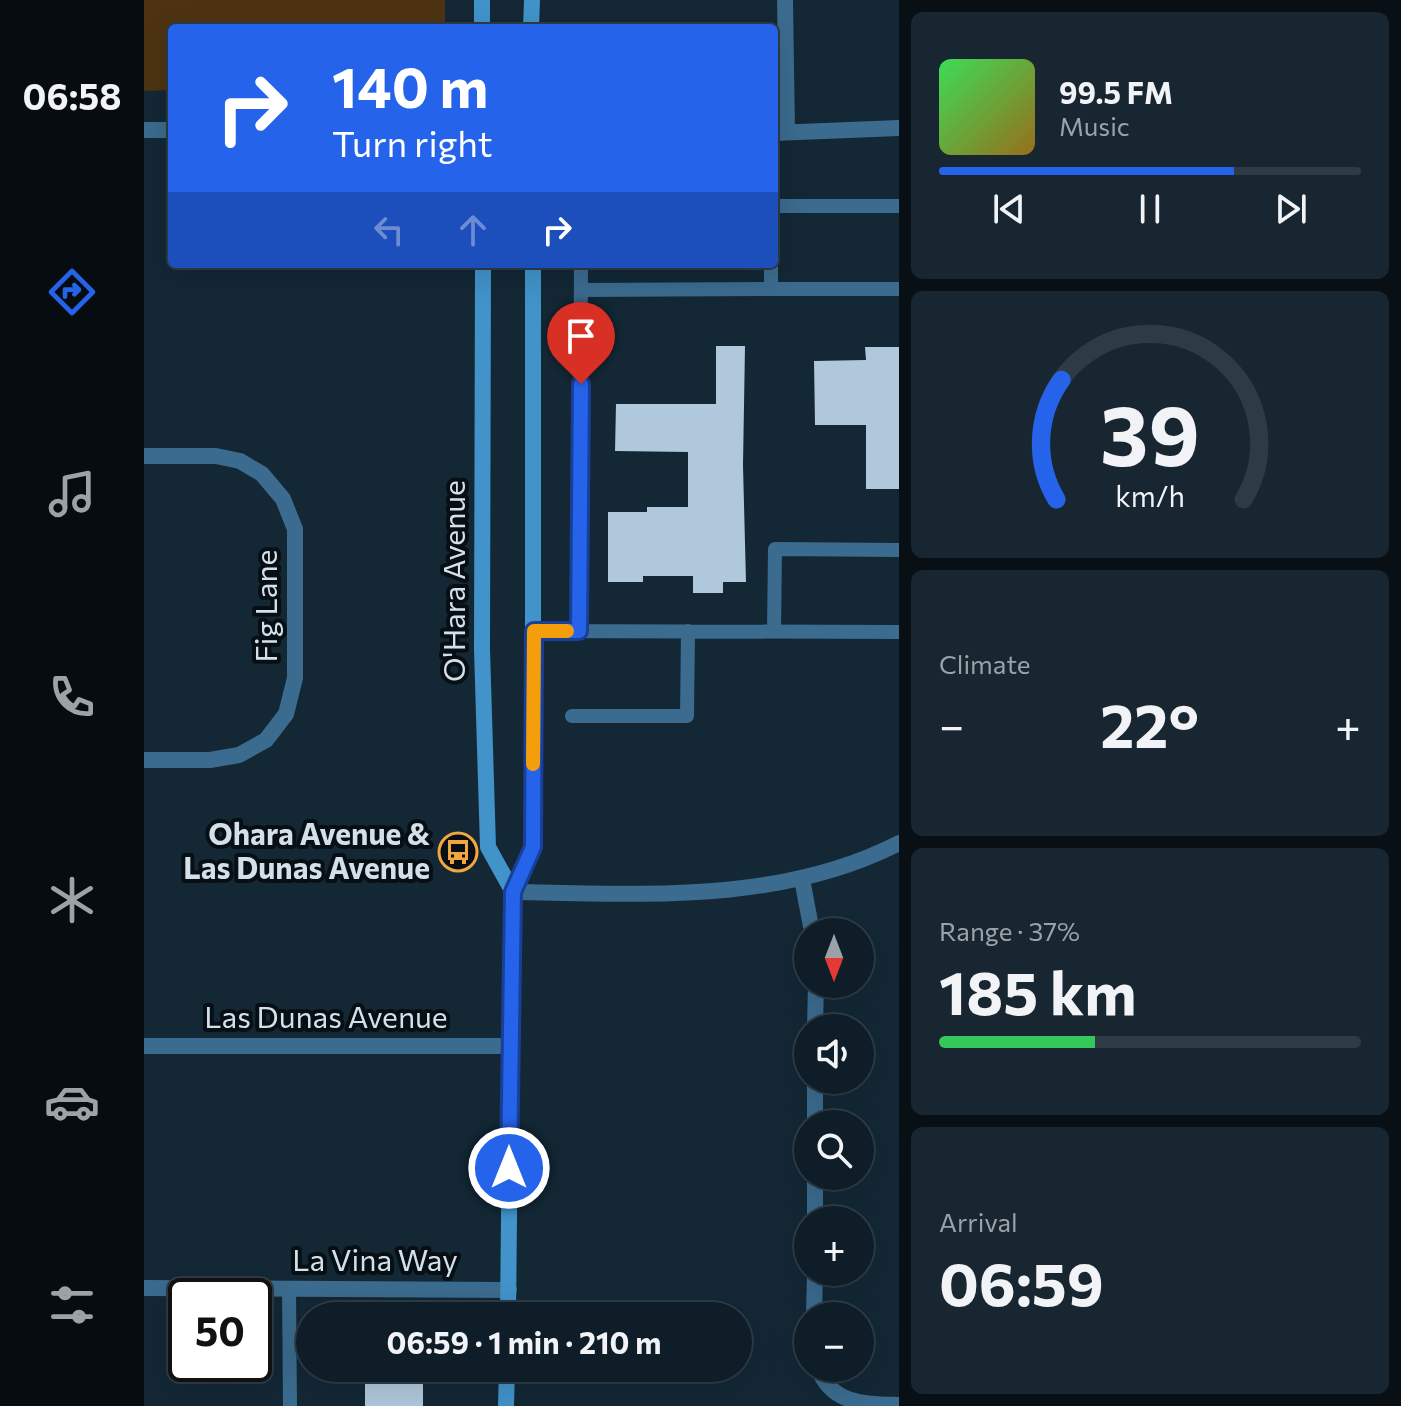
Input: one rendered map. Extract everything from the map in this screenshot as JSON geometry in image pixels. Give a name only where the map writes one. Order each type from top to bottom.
[{"type":"main road","points":[[482,0],[482,24]]},
{"type":"main road","points":[[531,24],[532,0]]},
{"type":"main road","name":"O'Hara Avenue","points":[[483,268],[482,649],[488,847],[513,892]]},
{"type":"main road","points":[[509,1302],[513,892],[533,847],[533,268]]},
{"type":"main road","points":[[506,1406],[507,1382]]},
{"type":"street","points":[[785,0],[780,133],[899,128]]},
{"type":"street","points":[[144,130],[168,130]]},
{"type":"street","name":"Fig Lane","points":[[144,456],[216,456],[240,461],[262,474],[283,499],[295,529],[295,678],[286,714],[266,740],[239,755],[210,760],[144,760]]},
{"type":"street","points":[[513,892],[680,894],[759,887],[802,879],[873,857],[899,843]]},
{"type":"street","points":[[802,879],[809,918]]},
{"type":"street","name":"Las Dunas Avenue","points":[[144,1046],[509,1046]]},
{"type":"street","name":"La Vina Way","points":[[144,1288],[509,1290]]},
{"type":"street","points":[[826,1382],[842,1398],[862,1404],[899,1405]]},
{"type":"lane","points":[[778,206],[899,206]]},
{"type":"lane","points":[[579,631],[581,268]]},
{"type":"lane","points":[[771,268],[771,289]]},
{"type":"lane","points":[[581,290],[899,289]]},
{"type":"lane","points":[[774,632],[775,549],[899,550]]},
{"type":"lane","points":[[534,631],[899,632]]},
{"type":"lane","points":[[572,716],[687,716],[688,631]]},
{"type":"lane","points":[[289,1288],[290,1406]]},
{"type":"shaded area","points":[[144,0],[445,0],[445,24],[168,24],[168,90],[144,91]]},
{"type":"building","points":[[716,346],[745,346],[743,465],[746,582],[723,582],[723,593],[693,593],[693,576],[643,576],[643,582],[608,582],[608,512],[647,512],[647,507],[688,507],[688,452],[615,451],[616,404],[716,404]]},
{"type":"building","points":[[865,347],[899,347],[899,489],[866,489],[866,425],[815,425],[814,361],[866,360]]},
{"type":"building","points":[[365,1382],[423,1382],[423,1406],[365,1406]]},
{"type":"slow traffic","points":[[533,764],[534,631],[567,631]]},
{"type":"place","name":"Ohara Avenue & Las Dunas Avenue","points":[[458,852]]},
{"type":"route","points":[[509,1168],[513,892],[533,847],[534,631],[579,631],[581,384]]}]
